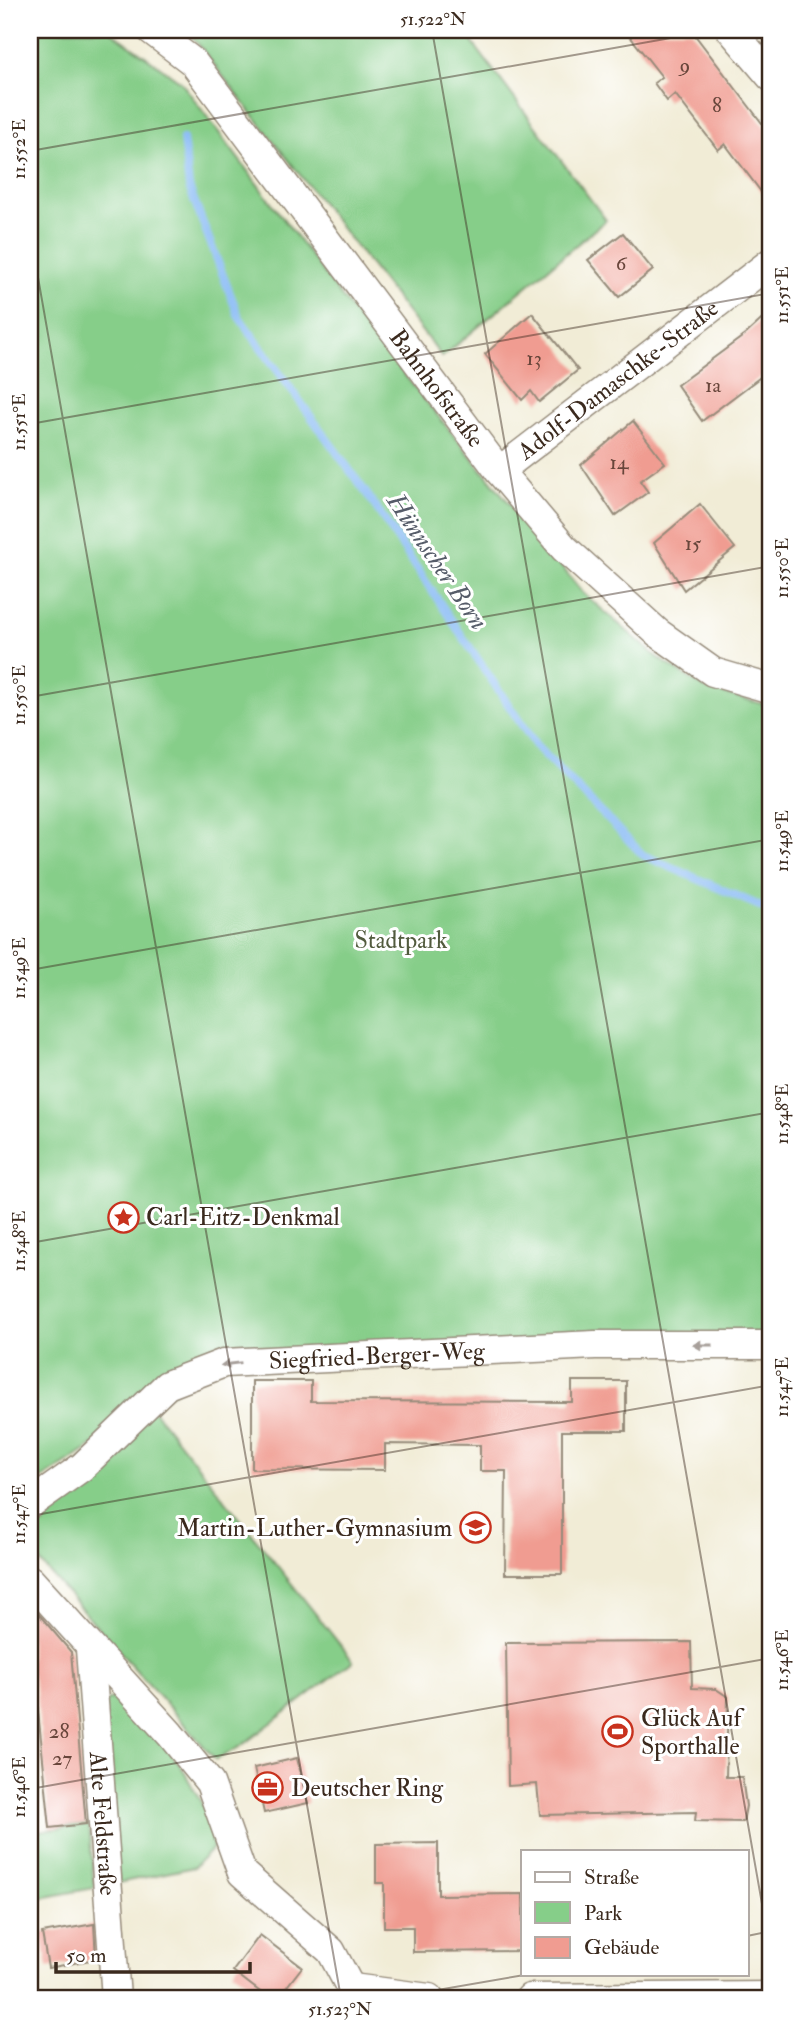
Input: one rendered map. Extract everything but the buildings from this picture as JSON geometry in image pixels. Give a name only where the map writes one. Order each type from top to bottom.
[{"type":"street","name":"Bahnhofstraße","points":[[151,30],[193,62],[499,471],[564,548],[658,633],[713,672],[771,689]]},
{"type":"street","points":[[732,30],[771,78]]},
{"type":"street","name":"Adolf-Damaschke-Straße","points":[[499,471],[771,262]]},
{"type":"street","name":"Siegfried-Berger-Weg","points":[[30,1504],[82,1467],[167,1385],[224,1363],[595,1345],[771,1345]]},
{"type":"street","points":[[30,1580],[170,1734],[210,1783],[242,1873],[331,1951],[354,1993],[429,1998]]},
{"type":"street","name":"Alte Feldstraße","points":[[90,1648],[116,1998]]},
{"type":"street","points":[[530,1998],[771,1996]]},
{"type":"green space","name":"Stadtpark","points":[[30,30],[109,30],[181,82],[356,316],[583,593],[657,657],[706,689],[771,706],[771,1337],[224,1359],[30,1487]]},
{"type":"green space","points":[[187,30],[463,30],[606,220],[442,357]]},
{"type":"green space","points":[[148,1403],[353,1661],[241,1746],[216,1760],[30,1551],[30,1504]]},
{"type":"green space","points":[[121,1694],[181,1766],[209,1817],[213,1848],[194,1867],[118,1883],[102,1703]]},
{"type":"green space","points":[[89,1824],[94,1888],[30,1900],[30,1832]]},
{"type":"waterway","name":"Hünnscher Born","points":[[183,139],[189,187],[239,317],[369,497],[536,746],[643,855],[771,911]]},
{"type":"place","name":"Carl-Eitz-Denkmal","points":[[123,1217]]},
{"type":"place","name":"Martin-Luther-Gymnasium","points":[[475,1528]]},
{"type":"place","name":"Glück Auf Sporthalle","points":[[618,1732]]},
{"type":"place","name":"Deutscher Ring","points":[[268,1788]]}]
